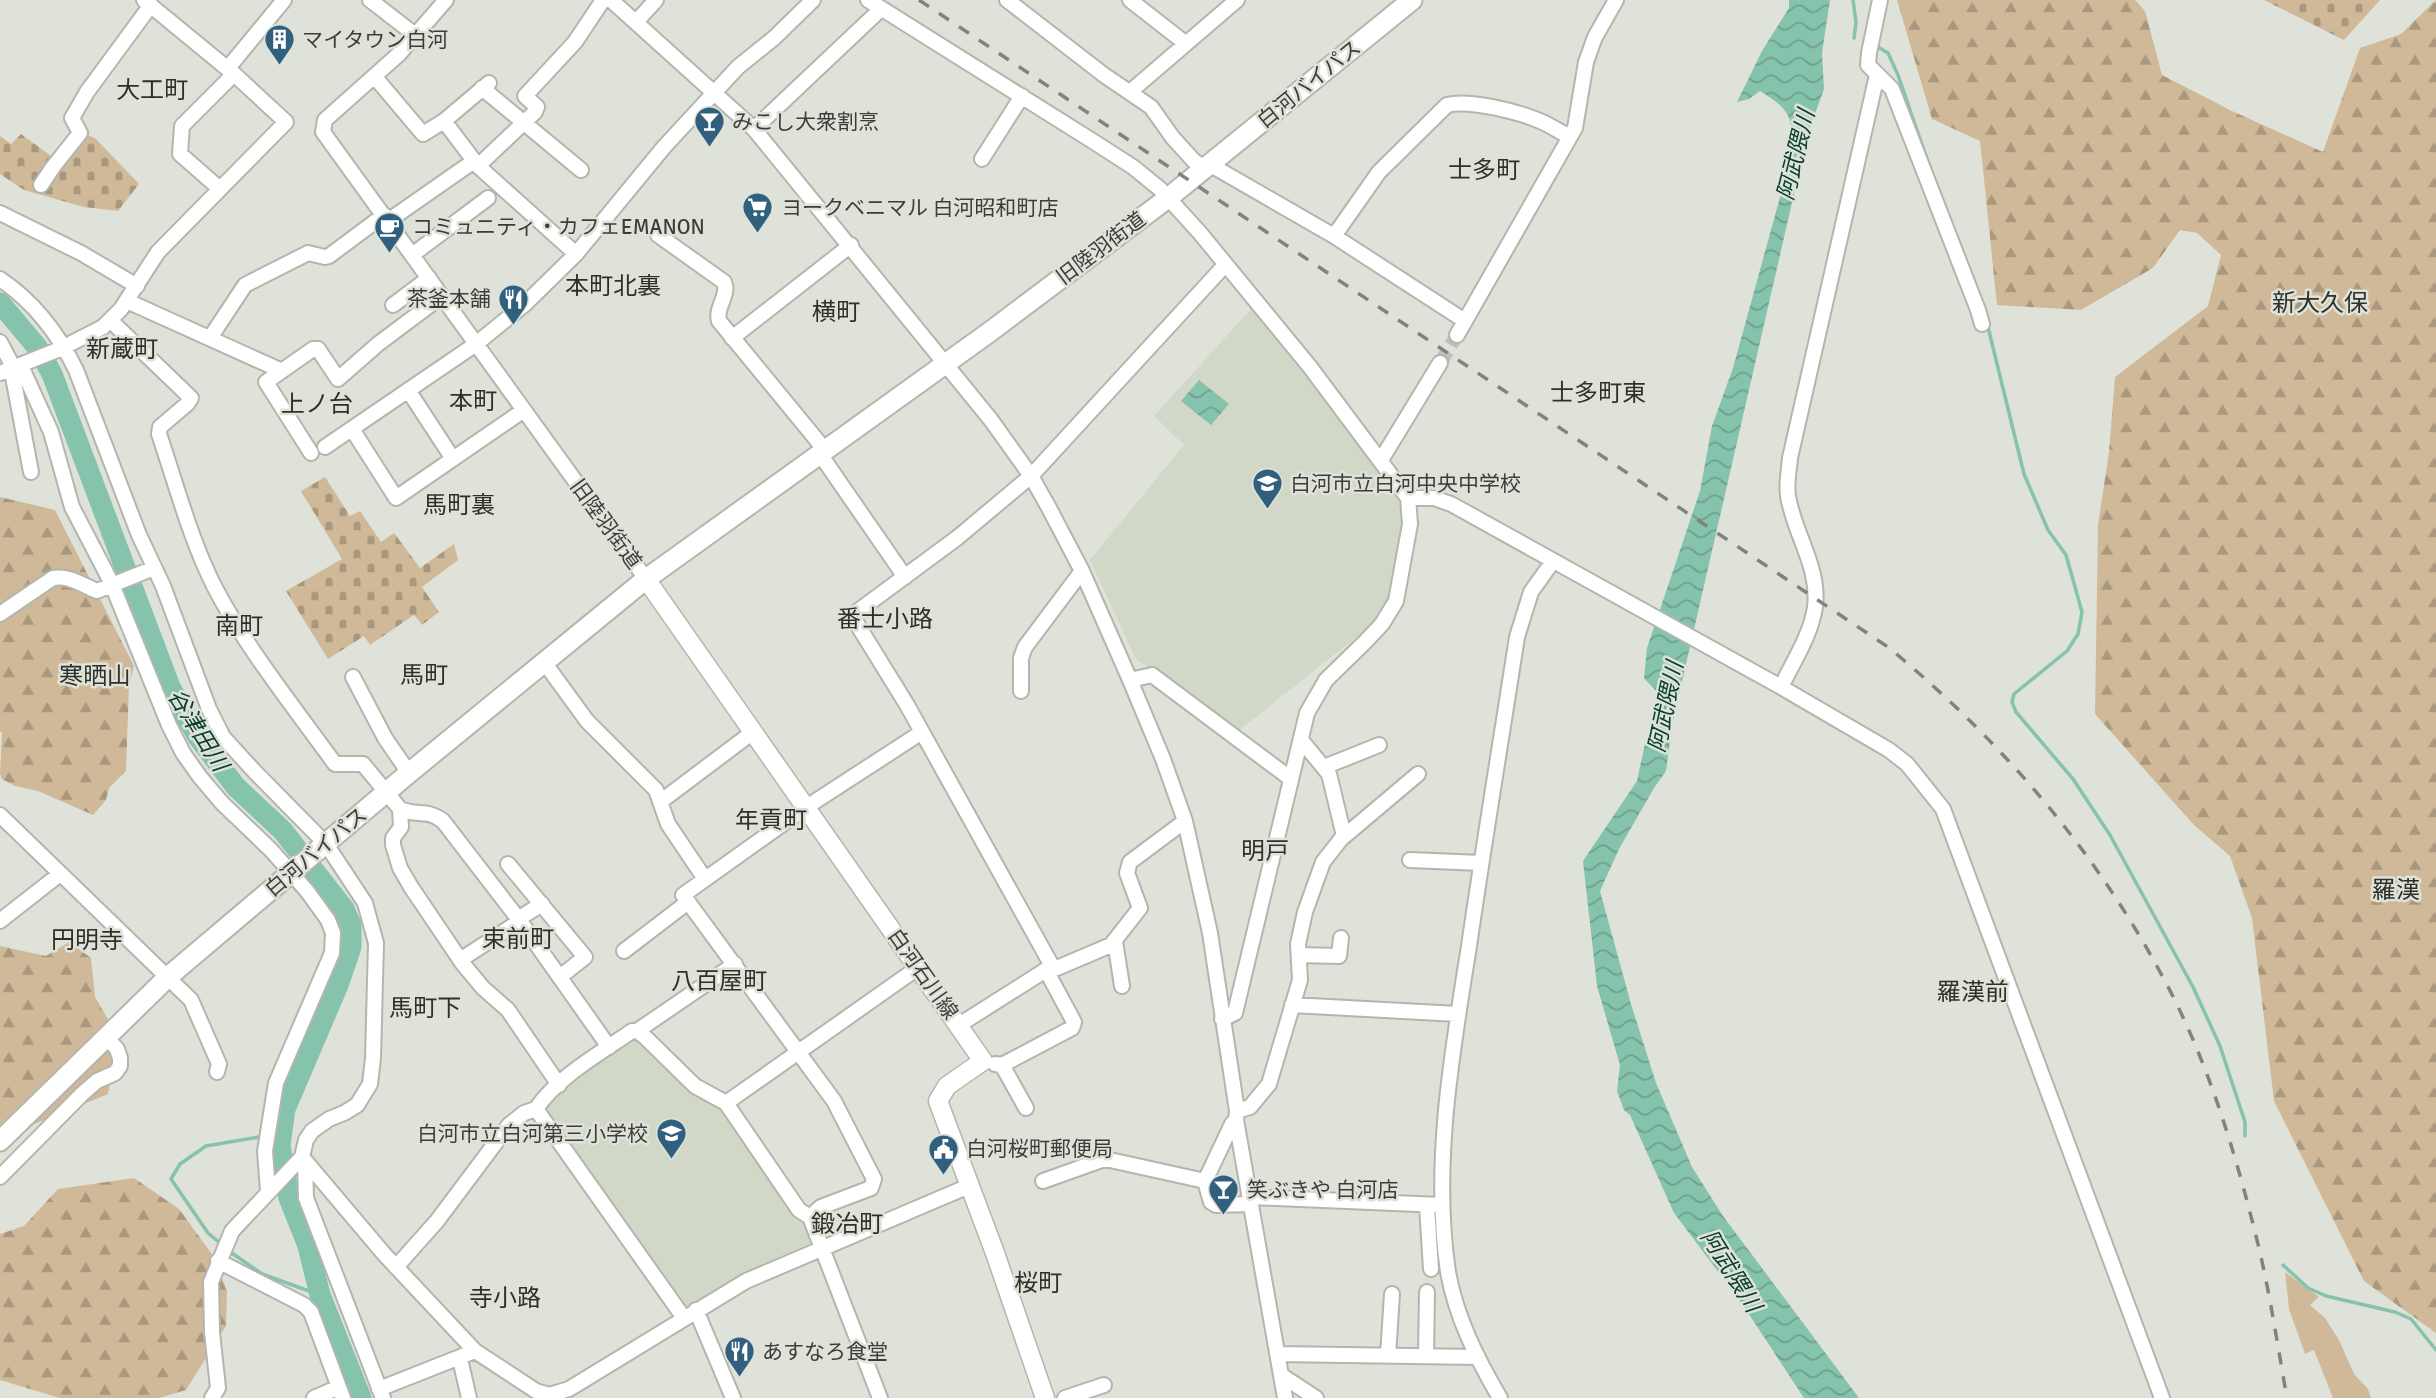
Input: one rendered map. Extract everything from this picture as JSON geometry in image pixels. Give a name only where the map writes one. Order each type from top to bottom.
[{"type":"highway","name":"白河バイパス","points":[[1207,166],[1405,2]]},
{"type":"highway","name":"旧陸羽街道","points":[[646,579],[944,364],[1168,198],[1207,166]]},
{"type":"highway","name":"白河バイパス","points":[[0,1141],[169,976],[409,773],[646,579]]},
{"type":"main road","name":"白河石川線","points":[[646,579],[983,1061]]},
{"type":"main road","points":[[983,1061],[947,1086],[938,1101],[1045,1398]]},
{"type":"street","points":[[220,189],[180,154],[183,126],[231,71],[284,0]]},
{"type":"street","points":[[370,0],[414,34]]},
{"type":"street","name":"旧陸羽街道","points":[[446,0],[398,54],[324,120],[322,127],[326,138],[646,579]]},
{"type":"street","points":[[211,338],[245,285],[308,253],[329,256],[476,164],[524,123],[537,107],[525,96],[575,41],[603,0]]},
{"type":"street","points":[[611,0],[754,129],[851,245],[991,421],[1031,476],[1082,571],[1163,758],[1185,821],[1210,933],[1236,1116],[1285,1398]]},
{"type":"street","points":[[636,22],[656,0]]},
{"type":"street","points":[[325,447],[475,344],[525,303],[576,254],[664,147],[738,67],[774,38],[813,0]]},
{"type":"street","points":[[868,0],[1133,167],[1168,198],[1310,367],[1408,498],[1410,524],[1396,601],[1382,624],[1326,680],[1307,713],[1235,1013],[1222,1019]]},
{"type":"street","points":[[1007,0],[1104,75],[1151,107],[1173,138],[1195,161],[1334,236],[1465,321]]},
{"type":"street","points":[[1130,0],[1185,43]]},
{"type":"street","points":[[1131,91],[1237,0]]},
{"type":"street","points":[[1457,335],[1575,128],[1586,62],[1595,37],[1616,0]]},
{"type":"street","points":[[1880,0],[1868,65],[1892,89],[1982,324]]},
{"type":"street","points":[[15,368],[93,334],[110,320],[127,301],[158,252],[286,122],[231,71],[147,2],[72,118],[80,133],[41,185]]},
{"type":"street","points":[[754,129],[881,9]]},
{"type":"street","points":[[1781,687],[1810,628],[1815,606],[1813,572],[1788,499],[1790,458],[1877,75]]},
{"type":"street","points":[[374,76],[423,134],[444,121],[485,86],[524,123],[581,170]]},
{"type":"street","points":[[982,159],[1022,96]]},
{"type":"street","points":[[1334,236],[1379,172],[1447,105],[1457,102],[1490,107],[1539,120],[1570,137]]},
{"type":"street","points":[[444,121],[476,164],[576,254]]},
{"type":"street","points":[[412,255],[488,198]]},
{"type":"street","points":[[0,213],[81,253],[137,286]]},
{"type":"street","points":[[658,235],[724,282],[726,290],[717,314],[719,321],[823,452],[905,577]]},
{"type":"street","points":[[732,338],[851,245]]},
{"type":"street","points":[[983,1061],[1002,1065],[1072,1028],[1074,1022],[1049,968],[922,732],[854,614],[957,538],[1031,476],[1225,265]]},
{"type":"street","points":[[393,305],[429,278]]},
{"type":"street","points":[[0,279],[17,290],[46,319],[76,370],[153,568],[163,586],[209,709],[223,737],[323,846],[365,903],[376,943],[370,1083],[357,1105],[312,1131],[306,1140],[304,1160],[306,1198],[381,1393],[475,1351]]},
{"type":"street","points":[[311,453],[266,382],[313,349],[318,349],[338,379],[378,344],[442,296]]},
{"type":"street","points":[[127,301],[282,371]]},
{"type":"street","points":[[110,320],[191,398],[160,426],[159,434],[192,533],[209,574],[247,643],[335,764],[363,764],[400,809],[410,813],[432,814],[443,821],[519,920],[609,1047]]},
{"type":"street","points":[[0,341],[51,432],[72,508],[116,584],[169,725],[183,753],[222,803],[293,872],[328,920],[333,933],[332,953],[276,1083],[265,1152],[268,1191]]},
{"type":"street","points":[[1381,460],[1440,363]]},
{"type":"street","points":[[15,368],[30,472]]},
{"type":"street","points":[[408,390],[453,459]]},
{"type":"street","points":[[352,429],[396,498],[524,410]]},
{"type":"street","points":[[1408,498],[1434,498],[1451,504],[1781,687],[1889,750],[1907,764],[1943,809],[2162,1398]]},
{"type":"street","points":[[1431,1269],[1422,1246],[1434,1206],[1442,1159],[1458,1014],[1517,638],[1531,592],[1553,561]]},
{"type":"street","points":[[0,614],[53,578],[68,578],[97,591],[153,568]]},
{"type":"street","points":[[1021,691],[1021,658],[1025,647],[1082,571]]},
{"type":"street","points":[[544,662],[587,721],[656,790],[668,824],[705,879]]},
{"type":"street","points":[[1130,680],[1152,675],[1291,779]]},
{"type":"street","points":[[353,677],[385,738],[409,773]]},
{"type":"street","points":[[660,802],[753,732]]},
{"type":"street","points":[[810,1217],[821,1207],[872,1188],[874,1179],[834,1101],[683,895],[805,808],[922,732]]},
{"type":"street","points":[[1301,740],[1324,767],[1333,785],[1344,836]]},
{"type":"street","points":[[1324,767],[1379,745]]},
{"type":"street","points":[[1418,774],[1344,836],[1323,862],[1315,878],[1305,912],[1298,944],[1300,980],[1269,1084],[1250,1107],[1236,1116],[1205,1181],[1211,1202],[1216,1205],[1251,1201],[1434,1206]]},
{"type":"street","points":[[400,809],[401,827],[393,838],[400,868],[460,960],[483,988],[508,1010],[559,1085]]},
{"type":"street","points":[[0,815],[191,1000],[219,1064],[218,1072]]},
{"type":"street","points":[[959,1026],[1049,968],[1057,968],[1115,941],[1140,908],[1127,873],[1130,862],[1185,821]]},
{"type":"street","points":[[1410,860],[1481,863]]},
{"type":"street","points":[[508,864],[586,957],[560,977]]},
{"type":"street","points":[[0,921],[60,874]]},
{"type":"street","points":[[624,951],[688,902]]},
{"type":"street","points":[[460,960],[542,904]]},
{"type":"street","points":[[1299,954],[1339,956],[1340,938]]},
{"type":"street","points":[[1115,941],[1122,986]]},
{"type":"street","points":[[396,1267],[437,1221],[509,1125],[524,1113],[536,1109],[559,1085],[609,1047],[735,964]]},
{"type":"street","points":[[726,1103],[919,967]]},
{"type":"street","points":[[1292,1004],[1458,1014]]},
{"type":"street","points":[[637,1031],[695,1086],[726,1103],[799,1210],[810,1217],[880,1398]]},
{"type":"street","points":[[0,1177],[82,1094],[97,1081],[115,1073],[120,1066],[120,1058],[117,1049],[106,1037]]},
{"type":"street","points":[[1002,1065],[1026,1108]]},
{"type":"street","points":[[536,1109],[690,1314],[728,1396]]},
{"type":"street","points":[[215,1398],[218,1388],[212,1332],[211,1282],[220,1257],[232,1231],[268,1191],[304,1160]]},
{"type":"street","points":[[304,1160],[396,1267],[475,1351],[536,1391],[550,1395],[559,1394],[746,1280],[969,1186]]},
{"type":"street","points":[[1043,1181],[1102,1160],[1110,1160],[1205,1181]]},
{"type":"street","points":[[1434,1206],[1462,1325],[1500,1398]]},
{"type":"street","points":[[220,1257],[312,1312],[341,1393],[314,1398]]},
{"type":"street","points":[[1426,1356],[1427,1292]]},
{"type":"street","points":[[1388,1356],[1392,1294]]},
{"type":"street","points":[[1277,1354],[1478,1357]]},
{"type":"street","points":[[460,1359],[469,1398]]},
{"type":"street","points":[[1281,1375],[1316,1398]]},
{"type":"street","points":[[1065,1398],[1104,1385]]},
{"type":"shaded area","name":"白河市立白河中央中学校","points":[[1251,309],[1395,485],[1403,500],[1405,522],[1391,599],[1374,623],[1237,732],[1136,659],[1090,560],[1184,445],[1154,416]]},
{"type":"shaded area","name":"白河市立白河第三小学校","points":[[635,1035],[722,1107],[810,1224],[817,1243],[746,1274],[685,1310],[544,1105]]},
{"type":"green space","points":[[1897,0],[2135,0],[2145,11],[2162,75],[2232,111],[2323,152],[2360,48],[2401,34],[2436,0],[2436,1333],[2364,1281],[2274,1101],[2252,918],[2230,856],[2194,825],[2095,714],[2098,525],[2109,452],[2115,377],[2208,306],[2221,255],[2197,233],[2180,230],[2153,268],[2081,310],[1997,305],[1980,141],[1932,119]]},
{"type":"green space","points":[[2264,0],[2380,0],[2344,40]]},
{"type":"green space","points":[[21,134],[62,164],[87,135],[95,138],[139,184],[118,211],[84,207],[24,190],[0,174],[0,136],[11,144]]},
{"type":"green space","points":[[325,477],[350,516],[360,511],[381,542],[394,533],[420,568],[454,544],[458,560],[422,587],[439,612],[422,625],[414,615],[370,645],[364,636],[328,659],[286,591],[342,559],[301,491]]},
{"type":"green space","points":[[0,497],[55,510],[134,666],[129,686],[126,771],[109,788],[106,800],[93,815],[38,791],[15,786],[2,779],[0,774]]},
{"type":"green space","points":[[69,942],[91,958],[95,997],[117,1035],[108,1094],[0,1138],[0,946],[46,956]]},
{"type":"green space","points":[[134,1178],[179,1209],[214,1257],[227,1291],[226,1326],[186,1390],[159,1398],[60,1398],[0,1380],[0,1234],[24,1226],[58,1189]]},
{"type":"green space","points":[[2285,1272],[2319,1297],[2310,1305],[2325,1318],[2339,1340],[2354,1374],[2368,1389],[2371,1398],[2333,1398],[2314,1350],[2305,1354],[2289,1309]]},
{"type":"water","name":"阿武隈川","points":[[1789,0],[1830,0],[1822,53],[1824,89],[1808,133],[1672,725],[1666,771],[1619,849],[1600,891],[1656,1083],[1692,1167],[1723,1216],[1859,1398],[1804,1398],[1741,1302],[1674,1213],[1617,1091],[1620,1065],[1597,986],[1583,861],[1637,781],[1646,739],[1657,711],[1658,693],[1644,678],[1647,648],[1700,491],[1712,426],[1733,368],[1793,150],[1790,121],[1777,103],[1760,91],[1749,99],[1737,102],[1762,51],[1789,8]]},
{"type":"water","points":[[1199,380],[1229,404],[1211,425],[1181,401]]},
{"type":"waterway","points":[[1853,0],[1856,22],[1854,38]]},
{"type":"waterway","points":[[1878,47],[1888,53],[1898,75],[1931,171]]},
{"type":"waterway","name":"谷津田川","points":[[0,303],[37,347],[52,374],[170,687],[198,737],[236,787],[283,831],[344,909],[351,925],[351,947],[338,985],[285,1109],[280,1145],[289,1198],[308,1246],[320,1295],[361,1398]]},
{"type":"waterway","points":[[1987,323],[2024,474],[2048,530],[2066,555],[2082,612],[2078,634],[2067,651],[2014,694],[2012,702],[2016,712],[2073,779],[2110,835],[2193,987],[2220,1046],[2245,1122],[2245,1136]]},
{"type":"waterway","name":"谷津田川","points":[[221,1244],[208,1233],[171,1179],[180,1164],[206,1146],[265,1136]]},
{"type":"waterway","name":"谷津田川","points":[[229,1251],[262,1274],[320,1295]]},
{"type":"waterway","points":[[2283,1265],[2308,1288],[2326,1296],[2395,1312],[2411,1319],[2436,1350]]},
{"type":"tunnel","points":[[1440,363],[1457,335]]},
{"type":"railway","points":[[919,0],[1888,647],[1970,721],[2008,760],[2078,844],[2139,935],[2181,1012],[2207,1073],[2247,1200],[2264,1273],[2287,1398]]},
{"type":"place","name":"マイタウン白河","points":[[279,67]]},
{"type":"place","name":"みこし大衆割烹","points":[[709,149]]},
{"type":"place","name":"ヨークベニマル 白河昭和町店","points":[[758,235]]},
{"type":"place","name":"コミュニティ・カフェEMANON","points":[[389,254]]},
{"type":"place","name":"茶釜本舗","points":[[514,326]]},
{"type":"place","name":"白河市立白河中央中学校","points":[[1267,511]]},
{"type":"place","name":"白河市立白河第三小学校","points":[[671,1161]]},
{"type":"place","name":"白河桜町郵便局","points":[[943,1176]]},
{"type":"place","name":"笑ぶきや 白河店","points":[[1224,1217]]},
{"type":"place","name":"あすなろ食堂","points":[[739,1379]]},
{"type":"district","name":"大工町","points":[[152,90]]},
{"type":"district","name":"士多町","points":[[1484,170]]},
{"type":"district","name":"本町北裏","points":[[613,286]]},
{"type":"district","name":"新大久保","points":[[2320,303]]},
{"type":"district","name":"横町","points":[[836,312]]},
{"type":"district","name":"新蔵町","points":[[122,349]]},
{"type":"district","name":"士多町東","points":[[1598,393]]},
{"type":"district","name":"本町","points":[[473,401]]},
{"type":"district","name":"上ノ台","points":[[317,404]]},
{"type":"district","name":"馬町裏","points":[[459,505]]},
{"type":"district","name":"番士小路","points":[[885,619]]},
{"type":"district","name":"南町","points":[[239,626]]},
{"type":"district","name":"馬町","points":[[424,675]]},
{"type":"district","name":"寒晒山","points":[[95,676]]},
{"type":"district","name":"年貢町","points":[[771,820]]},
{"type":"district","name":"明戸","points":[[1265,851]]},
{"type":"district","name":"羅漢","points":[[2396,890]]},
{"type":"district","name":"束前町","points":[[518,939]]},
{"type":"district","name":"円明寺","points":[[87,940]]},
{"type":"district","name":"八百屋町","points":[[719,981]]},
{"type":"district","name":"羅漢前","points":[[1973,992]]},
{"type":"district","name":"馬町下","points":[[425,1008]]},
{"type":"district","name":"鍛冶町","points":[[847,1224]]},
{"type":"district","name":"桜町","points":[[1038,1283]]},
{"type":"district","name":"寺小路","points":[[505,1298]]}]
